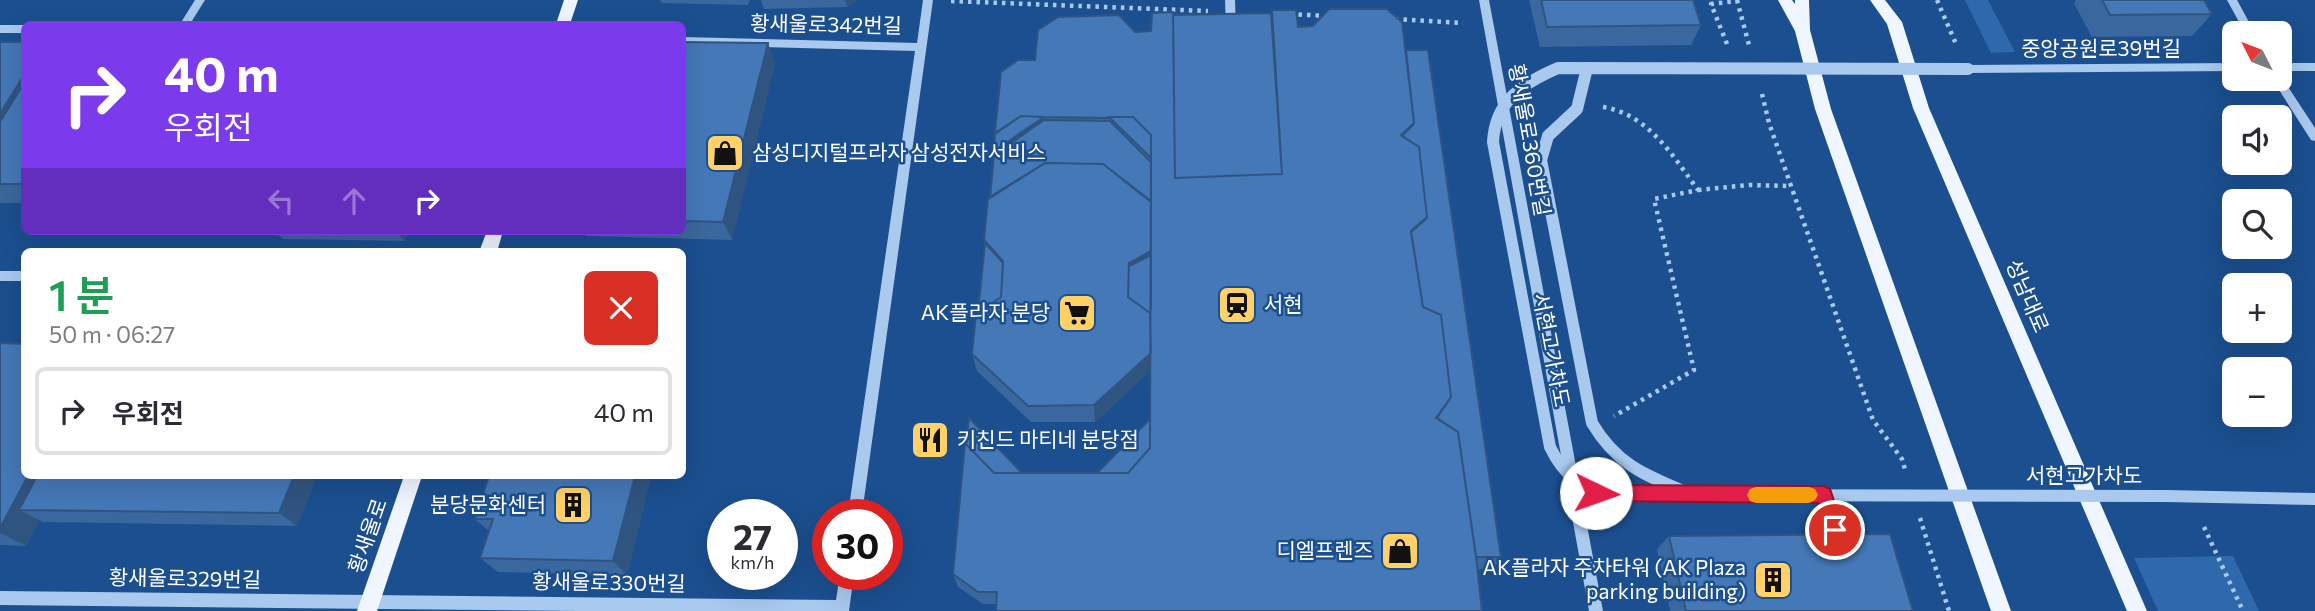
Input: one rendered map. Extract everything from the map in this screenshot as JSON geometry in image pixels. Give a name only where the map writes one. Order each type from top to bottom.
[{"type":"main road","points":[[564,21],[570,0]]},
{"type":"main road","points":[[1785,0],[1802,30],[1828,122],[2001,611]]},
{"type":"main road","points":[[1802,0],[1802,30]]},
{"type":"main road","name":"성남대로","points":[[1877,0],[1894,22],[1921,108],[2137,611]]},
{"type":"main road","points":[[1888,0],[1894,22]]},
{"type":"main road","name":"황새울로","points":[[369,607],[412,479]]},
{"type":"street","points":[[187,21],[200,0]]},
{"type":"street","name":"황새울로342번길","points":[[686,41],[922,47],[928,0]]},
{"type":"street","points":[[1230,0],[1231,32]]},
{"type":"street","name":"황새울로360번길","points":[[1484,0],[1596,611]]},
{"type":"street","points":[[2232,0],[2243,21]]},
{"type":"street","points":[[0,29],[21,29]]},
{"type":"street","points":[[857,499],[922,47]]},
{"type":"street","name":"중앙공원로39번길","points":[[1968,69],[2222,67]]},
{"type":"street","points":[[2292,67],[2315,67]]},
{"type":"street","name":"서현고가차도","points":[[1968,69],[1558,68],[1535,77],[1517,89],[1504,103],[1493,130],[1496,164],[1550,447],[1564,472],[1596,493],[2315,499]]},
{"type":"street","points":[[1587,68],[1577,109],[1554,125],[1545,136],[1541,160],[1592,423],[1602,441],[1619,460],[1695,495]]},
{"type":"street","points":[[2285,91],[2315,137]]},
{"type":"street","points":[[0,276],[21,276]]},
{"type":"street","points":[[1824,495],[1841,548]]},
{"type":"street","points":[[842,609],[845,590]]},
{"type":"street","name":"황새울로329번길","points":[[0,598],[369,607]]},
{"type":"street","name":"황새울로330번길","points":[[369,607],[842,609]]},
{"type":"path","points":[[1730,51],[1711,4],[1737,0],[1750,50]]},
{"type":"path","points":[[1937,0],[1958,48]]},
{"type":"path","points":[[1760,86],[1791,186],[1873,419],[1902,459],[1910,485]]},
{"type":"path","points":[[1601,107],[1614,107],[1653,131],[1698,190]]},
{"type":"path","points":[[1612,417],[1694,370],[1654,199],[1749,184],[1791,186]]},
{"type":"path","points":[[1918,510],[1949,611]]},
{"type":"path","points":[[2204,527],[2243,611]]},
{"type":"shaded area","points":[[1965,0],[1988,0],[2015,52],[1991,53]]},
{"type":"shaded area","points":[[2233,556],[2259,611],[2158,611],[2134,558]]},
{"type":"building","points":[[1541,0],[1693,0],[1701,25],[1547,27]]},
{"type":"building","points":[[2102,0],[2204,0],[2212,14],[2110,15]]},
{"type":"building","points":[[1329,9],[1387,9],[1402,22],[1414,123],[1401,135],[1419,147],[1427,217],[1411,231],[1423,307],[1441,315],[1451,397],[1436,418],[1458,432],[1482,611],[996,611],[997,592],[978,592],[953,574],[965,443],[994,473],[1128,473],[1150,448],[1151,135],[1133,117],[1021,116],[995,133],[1001,72],[1018,60],[1035,60],[1038,30],[1058,17],[1119,15],[1135,32],[1151,31],[1152,13],[1173,12],[1175,178],[1282,174],[1272,10],[1296,10],[1298,27],[1313,26]]},
{"type":"building","points":[[1271,13],[1282,174],[1175,178],[1173,15]]},
{"type":"building","points":[[0,42],[21,42],[21,80],[0,114]]},
{"type":"building","points":[[686,42],[768,43],[723,222],[686,221]]},
{"type":"building","points":[[1406,50],[1428,50],[1501,557],[1476,557],[1458,432],[1437,418],[1451,397],[1441,315],[1423,307],[1411,232],[1427,217],[1419,147],[1402,136],[1414,123]]},
{"type":"building","points":[[21,88],[21,184],[0,184],[0,122]]},
{"type":"building","points":[[1021,116],[1044,117],[994,151],[995,134]]},
{"type":"building","points":[[1109,117],[1133,117],[1151,135],[1151,158]]},
{"type":"building","points":[[1044,120],[1110,121],[1151,162],[1151,201],[1103,164],[1045,163],[990,198],[994,155]]},
{"type":"building","points":[[1045,163],[1103,164],[1151,202],[1151,251],[1129,263],[1128,297],[1150,313],[1151,353],[1094,405],[1028,406],[972,354],[976,314],[1001,297],[1003,261],[984,240],[988,198]]},
{"type":"building","points":[[985,243],[1003,263],[1001,297],[978,313]]},
{"type":"building","points":[[1151,255],[1150,316],[1150,313],[1128,297],[1129,266]]},
{"type":"building","points":[[0,343],[21,344],[21,479],[26,479],[0,528]]},
{"type":"building","points":[[969,418],[1022,473],[994,473],[966,444]]},
{"type":"building","points":[[1150,419],[1150,448],[1128,473],[1097,473]]},
{"type":"building","points":[[35,479],[293,479],[279,513],[19,510]]},
{"type":"building","name":"분당문화센터","points":[[488,479],[634,479],[613,561],[480,558],[493,519],[475,519]]},
{"type":"building","name":"AK플라자 주차타워 (AK Plaza parking building)","points":[[1890,534],[1913,611],[1686,611],[1669,536]]},
{"type":"slow traffic","points":[[1756,495],[1809,495]]},
{"type":"place","name":"삼성디지털프라자 삼성전자서비스","points":[[725,153]]},
{"type":"place","name":"서현","points":[[1237,305]]},
{"type":"place","name":"AK플라자 분당","points":[[1077,313]]},
{"type":"place","name":"키친드 마티네 분당점","points":[[930,440]]},
{"type":"place","name":"분당문화센터","points":[[573,505]]},
{"type":"place","name":"디엘프렌즈","points":[[1400,551]]},
{"type":"place","name":"AK플라자 주차타워 (AK Plaza parking building)","points":[[1773,580]]},
{"type":"route","points":[[1596,493],[1824,495],[1835,530]]}]
